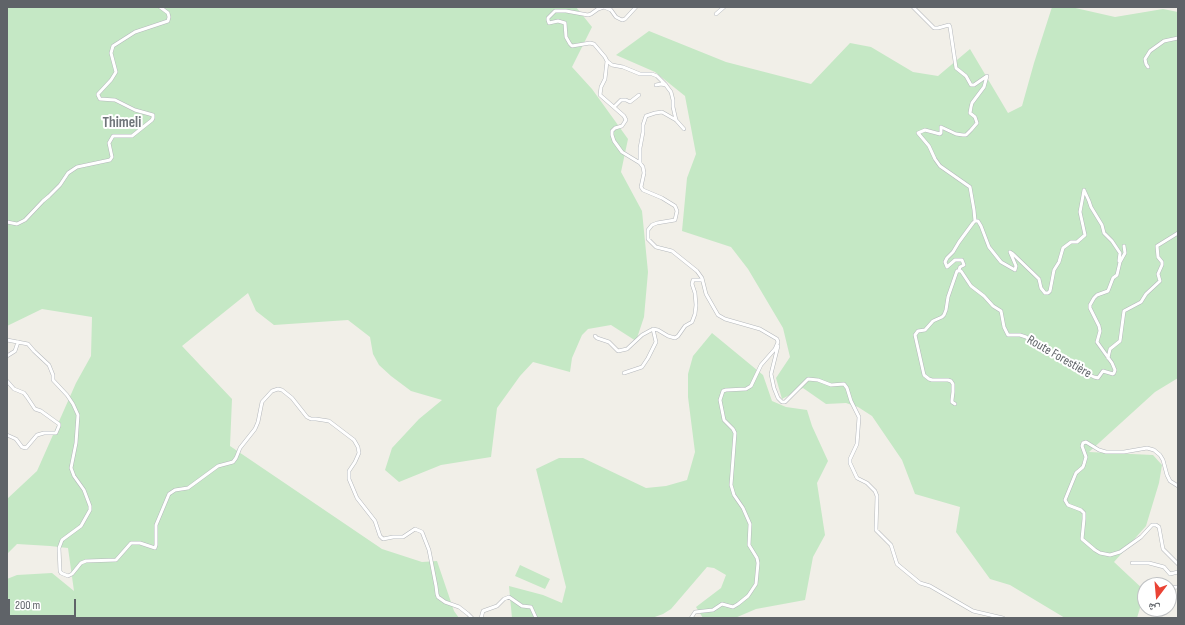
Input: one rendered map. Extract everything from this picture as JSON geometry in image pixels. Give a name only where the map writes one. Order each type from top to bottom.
[{"type":"street","points":[[7,222],[17,224],[25,220],[60,185],[68,173],[77,168],[110,160],[112,157],[109,143],[113,136],[132,136],[152,120],[152,115],[136,110],[115,100],[100,99],[98,96],[116,72],[112,53],[113,46],[135,32],[168,21],[168,13],[160,7]]},
{"type":"street","points":[[636,7],[625,19],[622,20],[616,17],[611,10],[604,7],[598,8],[588,15],[566,11],[555,11],[548,18],[549,23],[558,21],[565,23],[565,33],[570,44],[576,46],[587,43],[594,44],[612,65],[624,67],[640,74],[655,75],[667,86],[673,97],[672,107],[676,120]]},
{"type":"street","points":[[716,14],[724,7]]},
{"type":"street","points":[[913,7],[934,28],[950,27],[956,68],[966,76],[971,85],[974,85],[987,76],[984,87],[972,103],[970,113],[975,117],[977,123],[971,130],[963,135],[956,134],[941,127],[942,133],[940,134],[924,130],[918,133],[929,146],[940,166],[970,187],[975,221],[945,262],[947,267],[955,260],[962,260],[964,265],[960,267],[956,273],[954,283],[947,299],[944,315],[933,321],[925,330],[918,331],[915,338],[924,375],[932,380],[951,381],[953,392],[952,402],[955,404]]},
{"type":"street","points":[[1148,67],[1145,59],[1150,51],[1164,41],[1178,38]]},
{"type":"street","points":[[607,61],[605,79],[601,87],[600,95],[624,116],[626,120],[622,126],[615,128],[612,131],[614,141],[622,152],[640,163],[643,167],[644,173],[641,182],[643,190],[669,201],[675,206],[677,211],[675,220],[652,225],[648,230],[648,239],[656,246],[672,251],[697,271],[702,280],[706,294],[718,315],[725,319],[760,329],[774,337],[778,342],[778,348],[771,374],[774,388],[778,398],[782,402],[785,402],[808,379],[818,380],[831,385],[844,384],[859,417],[857,444],[850,459],[850,463],[857,478],[867,483],[878,496],[876,530],[891,544],[897,564],[920,583],[930,586],[973,611],[1003,618]]},
{"type":"street","points":[[656,85],[662,84],[667,86]]},
{"type":"street","points":[[614,107],[620,100],[630,102],[639,95]]},
{"type":"street","points":[[640,163],[640,148],[643,125],[646,116],[662,112],[676,120],[684,129]]},
{"type":"street","points":[[975,221],[978,221],[981,226],[991,252],[997,256],[1001,262],[1015,270],[1016,266],[1010,252],[1039,279],[1041,288],[1048,293],[1050,291],[1054,270],[1059,262],[1062,248],[1071,242],[1077,242],[1085,235],[1080,212],[1084,190],[1091,207],[1102,225],[1104,233],[1112,241],[1120,253],[1118,272]]},
{"type":"street","name":"Route Forestière","points":[[1108,358],[1110,348],[1120,341],[1124,311],[1141,302],[1146,294],[1160,281],[1158,274],[1162,262],[1158,257],[1157,246],[1178,233]]},
{"type":"street","name":"Route Forestière","points":[[959,270],[962,272],[970,286],[1001,311],[1004,327],[1009,336],[1024,336],[1066,364],[1094,377],[1098,377],[1103,371],[1112,374],[1114,373],[1114,366],[1097,342],[1100,331],[1099,326],[1090,308],[1094,298],[1097,295],[1108,291],[1113,278],[1118,272],[1120,262],[1125,253],[1124,246]]},
{"type":"street","points":[[653,329],[675,338],[685,326],[692,322],[695,314],[696,293],[692,284],[693,280],[702,280]]},
{"type":"street","points":[[595,336],[609,342],[618,351],[626,349],[642,335],[653,329]]},
{"type":"street","points":[[624,373],[642,367],[648,358],[656,342],[653,329]]},
{"type":"street","points":[[7,340],[28,344],[49,365],[53,375],[53,380],[67,395],[78,415],[76,443],[71,468],[74,476],[84,490],[90,510],[81,526],[64,537],[60,544],[61,573],[68,576],[72,574],[81,563],[86,561],[116,560],[131,543],[140,543],[155,548],[156,525],[169,494],[175,490],[188,488],[218,466],[232,462],[236,458],[240,448],[255,429],[262,402],[272,391],[278,389],[282,390],[292,398],[307,417],[329,422],[354,440],[358,447],[359,453],[349,471],[349,479],[357,498],[375,521],[380,536],[383,539],[406,536],[415,529],[422,532],[429,550],[438,597],[468,614],[472,618]]},
{"type":"street","points":[[7,356],[15,350],[18,342]]},
{"type":"street","points":[[691,618],[695,612],[713,610],[722,604],[733,607],[748,596],[756,584],[758,563],[757,558],[749,545],[750,524],[743,508],[734,495],[731,485],[735,433],[734,429],[724,420],[720,400],[723,391],[746,389],[751,386],[761,365],[775,349],[778,342]]},
{"type":"street","points":[[7,382],[14,389],[25,394],[35,409],[41,411],[59,426],[56,433],[44,433],[37,435],[26,448],[22,447],[16,439],[7,435]]},
{"type":"street","points":[[1178,486],[1170,481],[1166,475],[1163,460],[1160,454],[1154,450],[1147,448],[1124,452],[1106,452],[1099,450],[1086,442],[1083,443],[1082,446],[1086,457],[1083,467],[1076,473],[1065,500],[1068,505],[1084,512],[1082,539],[1100,553],[1110,554],[1120,552],[1141,537],[1152,525],[1156,525],[1159,527],[1163,549],[1178,564]]},
{"type":"street","points":[[1132,563],[1149,563],[1164,567],[1170,574],[1178,572]]},
{"type":"street","points":[[480,618],[483,611],[497,606],[504,599],[509,597],[522,606],[531,607],[536,618]]},
{"type":"green space","points":[[7,7],[576,7],[592,27],[572,67],[592,89],[628,139],[621,172],[642,211],[648,272],[644,317],[636,341],[611,325],[588,329],[582,335],[572,358],[570,372],[533,362],[520,376],[497,408],[491,457],[441,465],[399,482],[385,470],[392,448],[419,419],[442,400],[411,391],[391,376],[379,365],[373,354],[370,337],[348,320],[274,325],[256,311],[248,293],[182,346],[232,399],[230,446],[382,549],[422,562],[437,561],[454,611],[459,618],[7,618],[7,579],[17,575],[52,573],[74,591],[68,548],[17,544],[7,554],[7,499],[37,471],[76,383],[91,356],[92,317],[42,309],[7,326]]},
{"type":"green space","points":[[1052,7],[1071,7],[1115,17],[1163,9],[1178,12],[1178,378],[1155,392],[1089,452],[1153,455],[1162,465],[1159,483],[1146,526],[1114,562],[1137,584],[1137,618],[1065,618],[1010,585],[990,579],[956,532],[960,507],[915,494],[902,460],[872,416],[858,407],[846,403],[826,404],[803,388],[782,399],[776,378],[790,357],[783,328],[748,269],[731,247],[682,231],[687,178],[696,154],[685,96],[655,72],[616,55],[649,31],[726,62],[811,84],[850,43],[871,47],[913,72],[938,76],[970,49],[1008,113],[1022,106]]},
{"type":"green space","points":[[712,333],[763,375],[772,401],[786,407],[807,410],[812,426],[828,461],[817,483],[825,535],[813,557],[805,600],[756,609],[735,618],[703,618],[696,607],[721,588],[726,575],[714,568],[707,567],[671,609],[652,618],[512,618],[509,586],[543,595],[562,603],[566,587],[536,469],[559,458],[583,458],[646,488],[666,486],[687,480],[695,452],[688,397],[688,374],[693,356]]},
{"type":"green space","points":[[520,565],[550,579],[545,589],[515,576]]},
{"type":"district","name":"Thimeli","points":[[122,123]]}]
